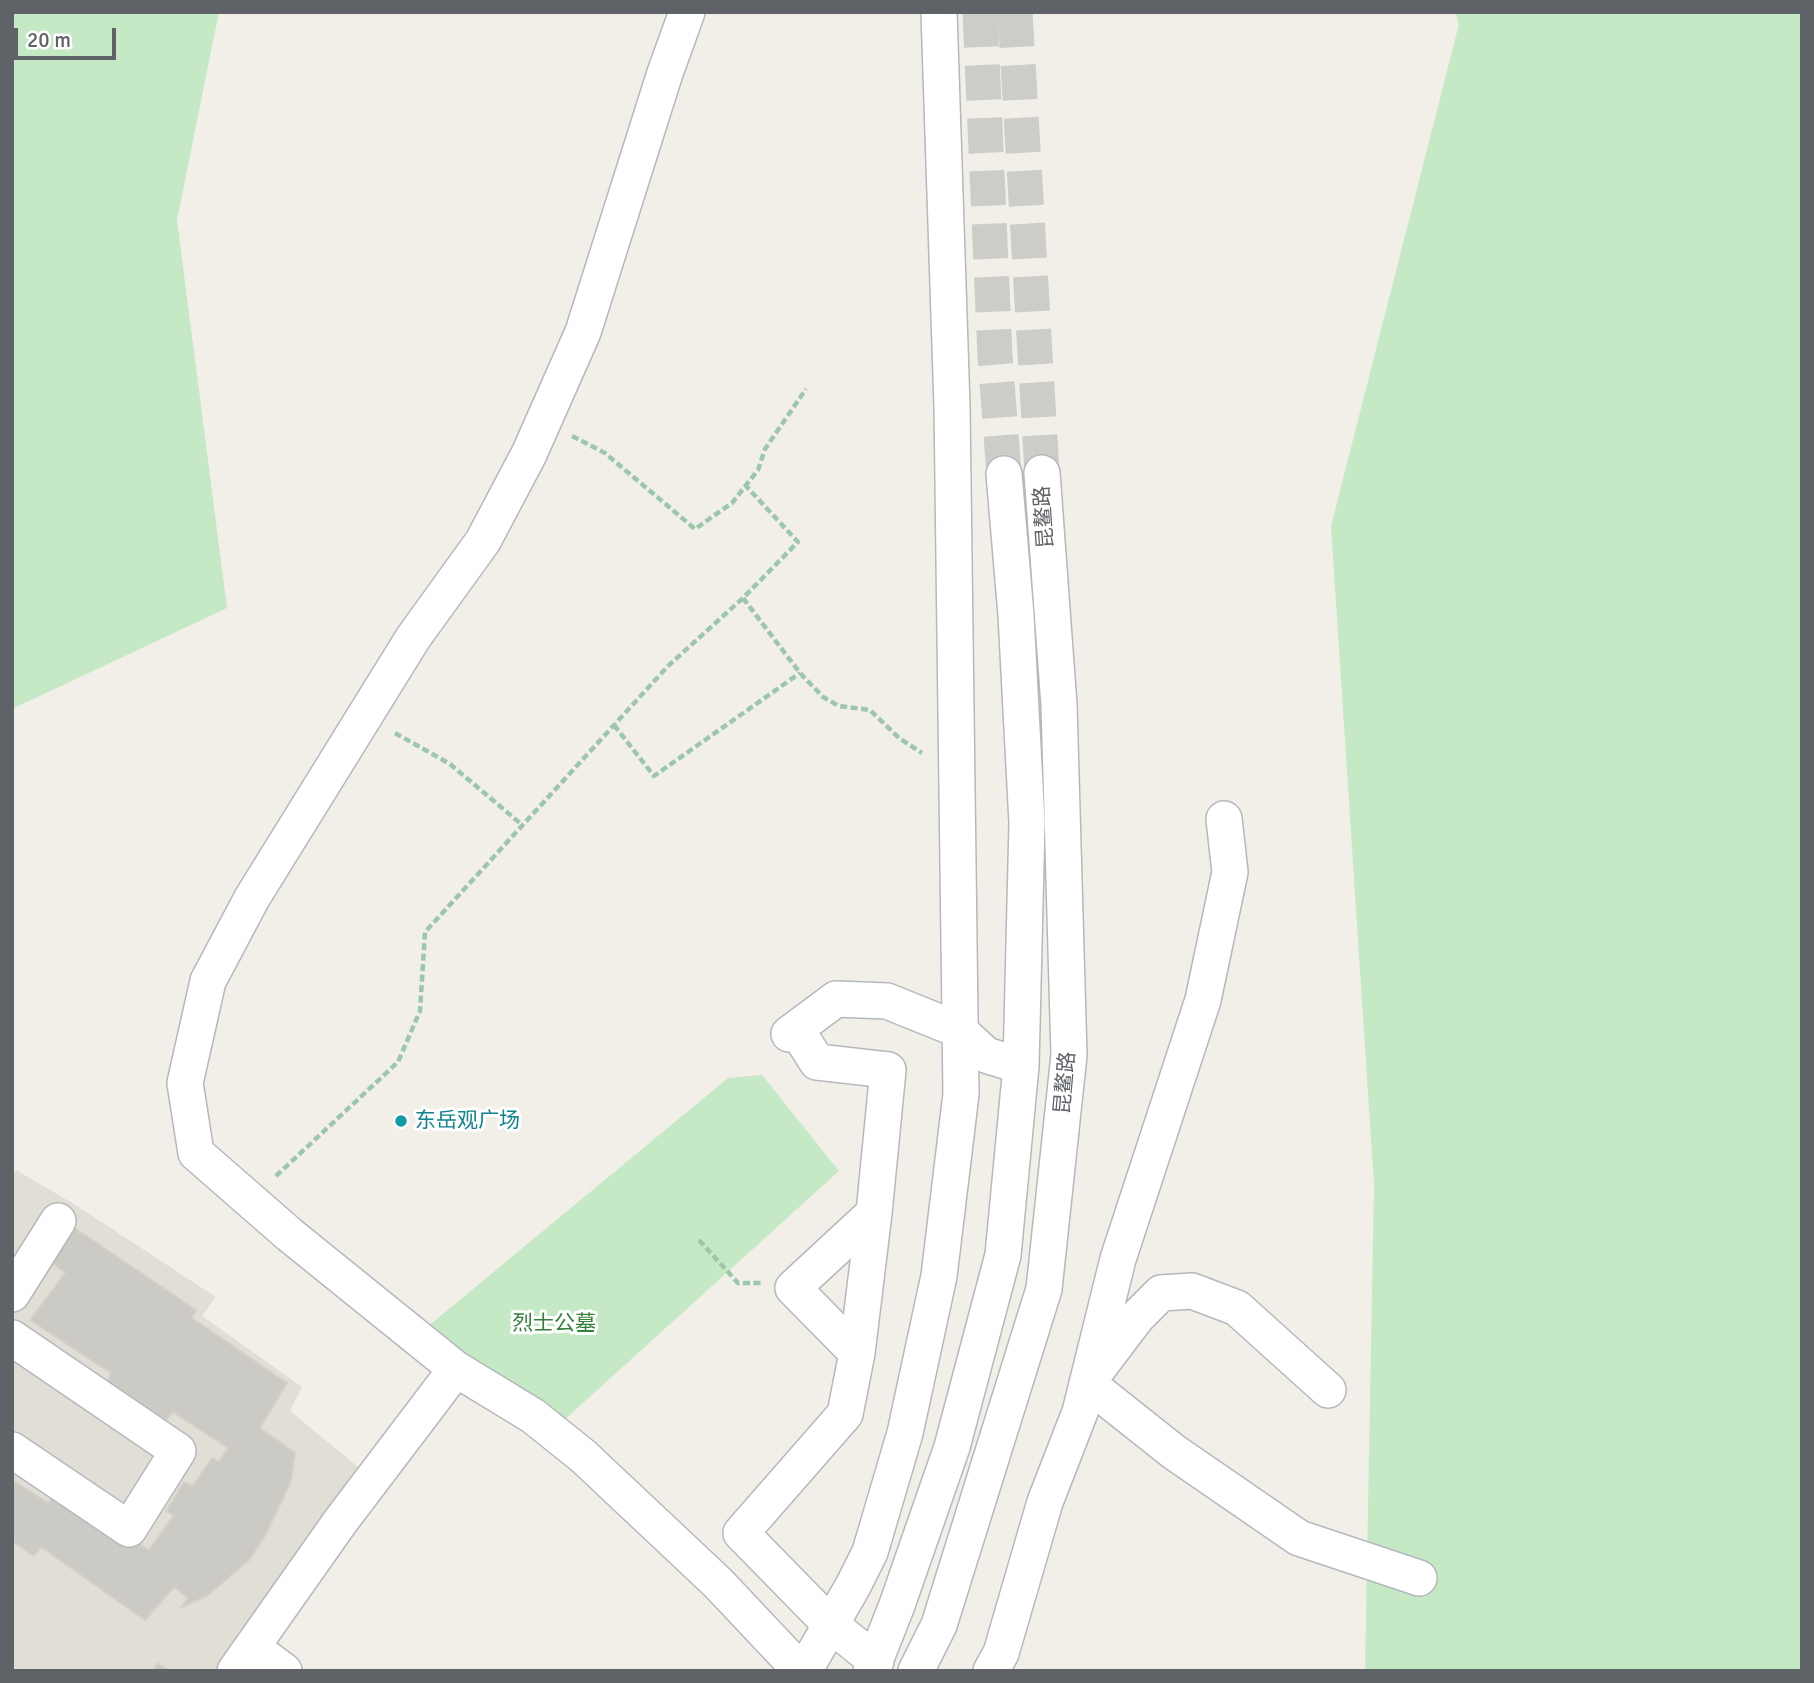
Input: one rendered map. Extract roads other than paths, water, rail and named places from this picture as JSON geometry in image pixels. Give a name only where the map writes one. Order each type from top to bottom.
[{"type":"street","points":[[687,12],[583,332],[529,454],[484,541],[413,638],[252,898],[208,981],[185,1083],[196,1153],[456,1369],[533,1416],[583,1456],[718,1583],[802,1671],[831,1625],[870,1552],[905,1433],[937,1289],[961,1094],[952,420],[939,12]]},
{"type":"street","name":"昆鳌路","points":[[916,1671],[939,1625],[1045,1289],[1069,1055],[1059,705],[1042,473]]},
{"type":"street","name":"昆鳌路","points":[[874,1666],[952,1447],[1003,1255],[1021,1066],[1027,822],[1016,615],[1004,474]]},
{"type":"street","points":[[991,1671],[1001,1653],[1045,1502],[1080,1412],[1118,1259],[1203,1000],[1230,872],[1224,819]]},
{"type":"street","points":[[874,1666],[741,1533],[845,1414],[857,1353],[874,1213],[888,1070],[817,1062],[793,1031],[836,999],[887,1001],[959,1030],[986,1055],[1021,1066]]},
{"type":"street","points":[[857,1353],[793,1288],[874,1213]]},
{"type":"street","points":[[12,1294],[58,1221]]},
{"type":"street","points":[[1087,1383],[1137,1317],[1161,1293],[1192,1291],[1237,1308],[1328,1390]]},
{"type":"street","points":[[12,1339],[178,1451],[129,1529],[12,1450]]},
{"type":"street","points":[[284,1671],[244,1659],[340,1522],[456,1369]]},
{"type":"street","points":[[1087,1383],[1174,1452],[1299,1538],[1419,1578]]},
{"type":"tunnel","points":[[980,12],[995,356],[1004,474]]},
{"type":"tunnel","points":[[1015,12],[1042,473]]},
{"type":"place","name":"东岳观广场","points":[[401,1121]]},
{"type":"park label","name":"烈士公墓","points":[[554,1324]]}]
